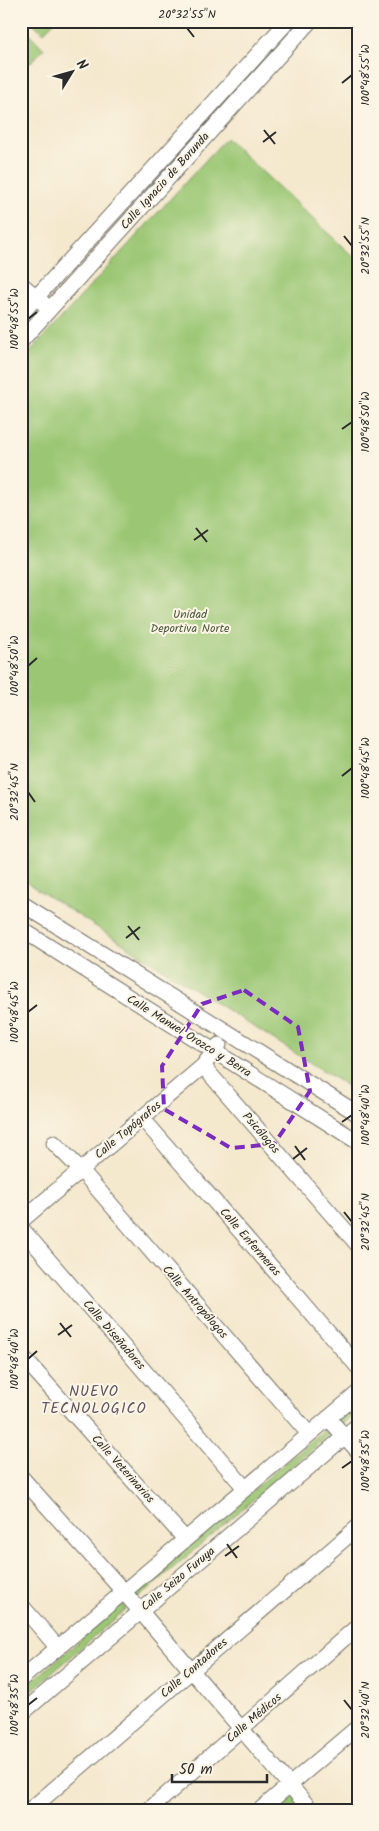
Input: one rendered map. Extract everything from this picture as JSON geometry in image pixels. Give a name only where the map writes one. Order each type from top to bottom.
[{"type":"street","name":"Calle Ignacio de Borunda","points":[[22,313],[288,21]]},
{"type":"street","name":"Calle Ignacio de Borunda","points":[[21,341],[310,21]]},
{"type":"street","points":[[21,284],[50,308]]},
{"type":"street","points":[[22,313],[36,324]]},
{"type":"street","name":"Calle Manuel Orozco y Berra","points":[[21,902],[358,1114]]},
{"type":"street","name":"Calle Manuel Orozco y Berra","points":[[21,929],[358,1142]]},
{"type":"street","name":"Calle Topógrafos","points":[[21,1221],[204,1066],[227,1033]]},
{"type":"street","name":"Psicólogos","points":[[204,1066],[358,1245]]},
{"type":"street","name":"Calle Enfermeras","points":[[142,1118],[358,1367]]},
{"type":"street","name":"Calle Antropólogos","points":[[54,1143],[80,1170],[309,1434]]},
{"type":"street","name":"Calle Diseñadores","points":[[21,1228],[245,1488]]},
{"type":"street","name":"Calle Veterinarios","points":[[21,1355],[184,1539]]},
{"type":"street","points":[[21,1680],[184,1539],[358,1393]]},
{"type":"street","points":[[328,1418],[358,1451]]},
{"type":"street","name":"Calle Seizo Furuya","points":[[21,1714],[358,1425]]},
{"type":"street","points":[[21,1476],[123,1591],[311,1810]]},
{"type":"street","name":"Calle Contadores","points":[[30,1810],[358,1527]]},
{"type":"street","points":[[21,1605],[58,1648]]},
{"type":"street","name":"Calle Médicos","points":[[149,1810],[358,1626]]},
{"type":"street","points":[[260,1810],[358,1727]]},
{"type":"highlighted area","points":[[244,990],[298,1027],[310,1091],[274,1144],[231,1148],[164,1109],[162,1066],[202,1004]]},
{"type":"green space","points":[[31,21],[55,21],[43,33]]},
{"type":"green space","points":[[21,25],[44,49],[21,72]]},
{"type":"green space","name":"Unidad Deportiva Norte","points":[[226,138],[358,261],[358,1093],[21,879],[21,362]]},
{"type":"green space","points":[[358,1402],[358,1411],[344,1423],[339,1424],[339,1418]]},
{"type":"green space","points":[[324,1430],[329,1430],[329,1435],[139,1597],[134,1598],[134,1591]]},
{"type":"green space","points":[[121,1605],[125,1606],[125,1610],[21,1700],[21,1691]]},
{"type":"green space","points":[[290,1787],[309,1810],[264,1810]]},
{"type":"district","name":"NUEVO TECNOLOGICO","points":[[94,1400]]}]
